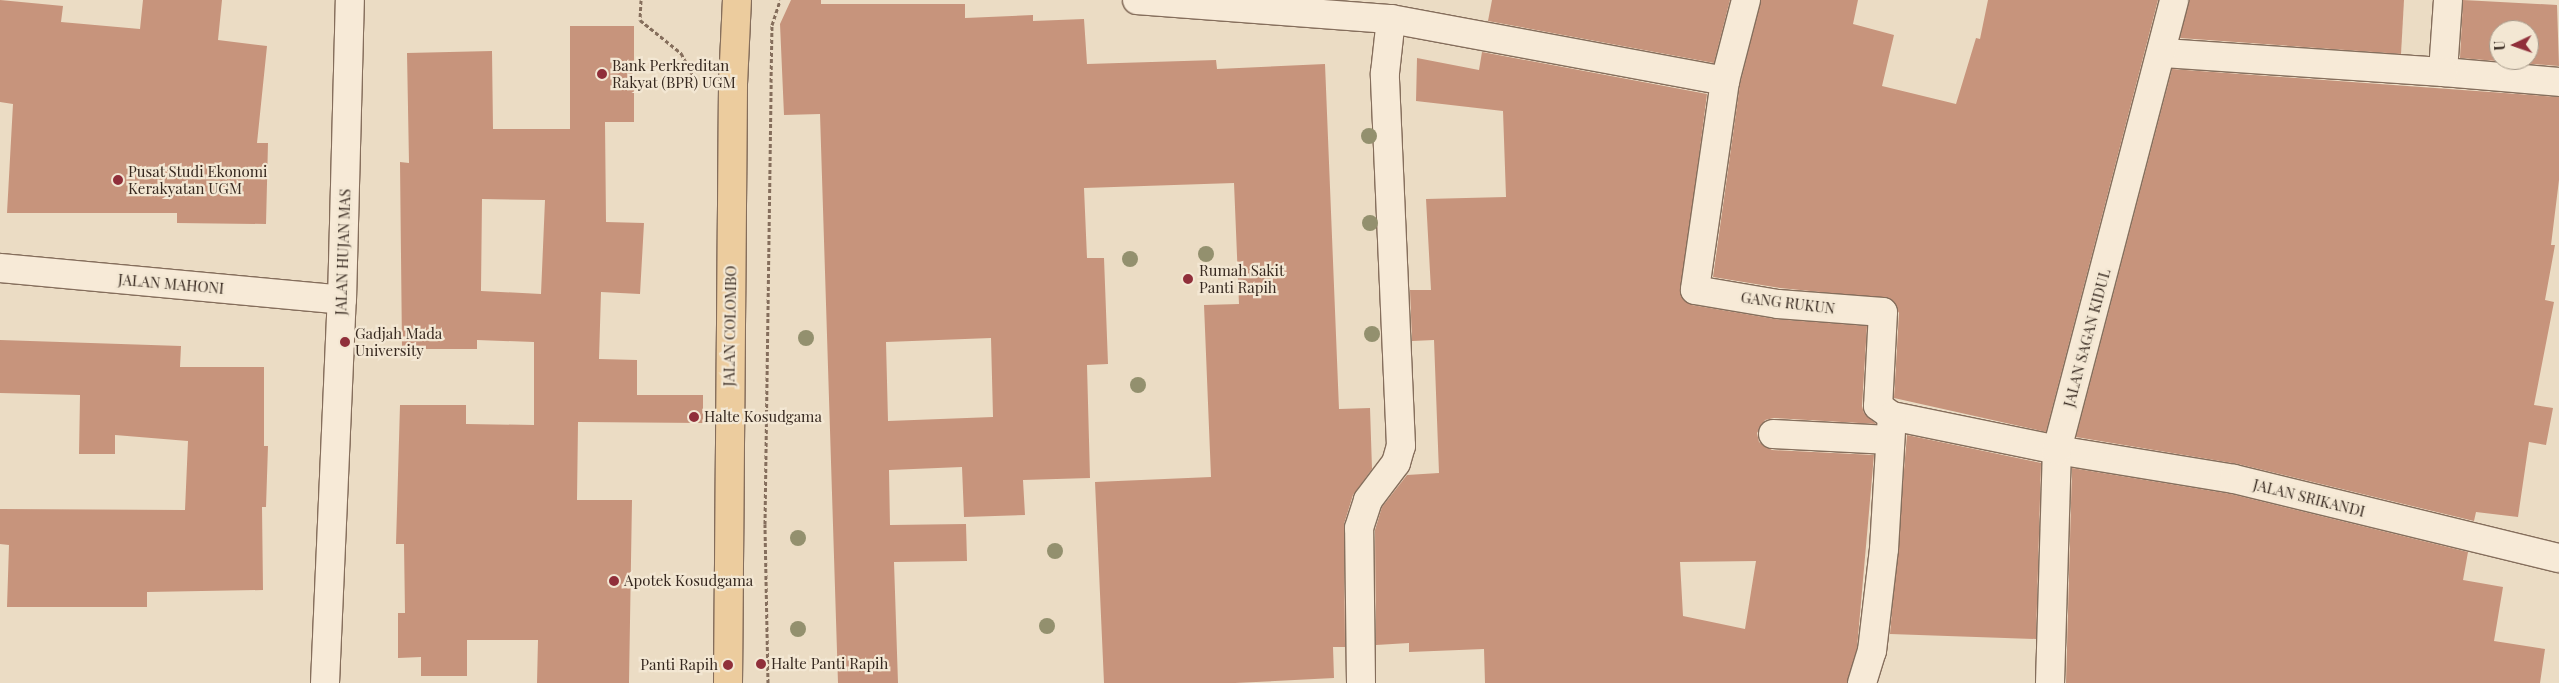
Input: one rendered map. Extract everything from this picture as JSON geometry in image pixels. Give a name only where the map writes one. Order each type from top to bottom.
[{"type":"main road","name":"JALAN COLOMBO","points":[[728,683],[733,84],[737,0]]},
{"type":"street","name":"JALAN HUJAN MAS","points":[[325,683],[342,300],[350,0]]},
{"type":"street","points":[[1137,0],[1397,13],[1725,80],[1746,0]]},
{"type":"street","name":"JALAN SAGAN KIDUL","points":[[2050,683],[2057,450],[2163,53],[2174,0]]},
{"type":"street","points":[[2443,72],[2448,0]]},
{"type":"street","points":[[1361,683],[1359,528],[1368,500],[1396,463],[1401,446],[1384,73],[1397,13]]},
{"type":"street","points":[[2163,53],[2443,72],[2559,82]]},
{"type":"street","name":"GANG RUKUN","points":[[1725,80],[1695,290],[1778,304],[1882,312],[1878,406],[1891,428]]},
{"type":"street","name":"JALAN MAHONI","points":[[0,268],[342,300]]},
{"type":"street","points":[[1862,683],[1872,651],[1891,428]]},
{"type":"street","name":"JALAN SRIKANDI","points":[[1773,434],[1891,428],[2057,450],[2234,480],[2559,558]]},
{"type":"path","points":[[641,0],[640,20],[681,53],[699,85],[698,95]]},
{"type":"path","points":[[768,683],[765,524],[771,72],[772,25],[780,0]]},
{"type":"building","points":[[0,0],[63,6],[61,22],[140,29],[143,0],[222,0],[218,40],[267,46],[257,143],[268,143],[266,224],[177,223],[177,213],[7,213],[13,104],[0,102]]},
{"type":"building","points":[[791,0],[821,0],[821,4],[965,4],[965,18],[1033,15],[1033,21],[1084,19],[1087,64],[1216,60],[1217,69],[1325,64],[1339,409],[1370,408],[1372,469],[1353,495],[1344,524],[1345,647],[1333,647],[1334,678],[1235,683],[1104,683],[1095,482],[1211,477],[1204,305],[1239,304],[1234,183],[1084,188],[1087,258],[1104,258],[1108,364],[1087,365],[1090,478],[1023,480],[1025,515],[964,517],[962,467],[889,470],[890,525],[966,524],[967,561],[894,562],[898,683],[838,683],[820,114],[784,115],[780,24]],"holes":[[[991,338],[993,417],[888,421],[886,342]]]},
{"type":"building","points":[[1492,0],[1730,0],[1714,63],[1488,21]]},
{"type":"building","points":[[1761,0],[1858,0],[1853,24],[1894,35],[1882,86],[1956,104],[1976,38],[1980,39],[1988,0],[2158,0],[2046,432],[1894,398],[1899,313],[1891,299],[1780,288],[1713,277],[1740,84]]},
{"type":"building","points":[[2189,0],[2404,0],[2401,54],[2180,38]]},
{"type":"building","points":[[2463,0],[2557,5],[2559,66],[2539,64],[2539,20],[2489,20],[2489,60],[2460,58]]},
{"type":"building","points":[[570,26],[634,26],[634,122],[605,122],[606,222],[644,223],[640,294],[601,292],[599,359],[637,360],[637,395],[703,395],[703,423],[578,422],[577,500],[632,500],[629,683],[537,683],[538,640],[467,640],[467,676],[421,676],[421,657],[398,658],[398,613],[405,613],[404,544],[396,544],[400,405],[466,405],[466,424],[534,425],[534,342],[477,340],[477,349],[402,349],[400,162],[409,163],[407,53],[492,51],[493,129],[570,129]],"holes":[[[482,199],[545,200],[541,294],[481,291]]]},
{"type":"building","points":[[1482,52],[1707,94],[1681,296],[1692,305],[1775,319],[1867,326],[1862,406],[1864,413],[1876,424],[1774,418],[1765,420],[1757,433],[1759,442],[1772,450],[1874,455],[1857,648],[1847,683],[1485,683],[1484,649],[1409,652],[1409,643],[1376,645],[1375,530],[1382,507],[1407,475],[1439,473],[1434,340],[1412,341],[1410,290],[1431,290],[1426,199],[1506,197],[1503,111],[1416,101],[1417,58],[1479,70]],"holes":[[[1756,561],[1745,629],[1683,616],[1680,562]]]},
{"type":"building","points":[[2172,69],[2559,97],[2559,180],[2551,245],[2555,245],[2545,300],[2554,302],[2534,405],[2553,408],[2546,445],[2529,442],[2518,517],[2476,512],[2474,521],[2238,464],[2076,437]]},
{"type":"building","points":[[0,340],[181,346],[180,367],[264,367],[264,446],[268,446],[266,507],[262,507],[263,590],[147,592],[147,607],[7,607],[9,545],[0,544],[0,509],[185,510],[188,441],[115,435],[115,454],[79,454],[80,395],[0,393]]},
{"type":"building","points":[[1907,435],[2041,463],[2036,639],[1890,634]]},
{"type":"building","points":[[2072,468],[2231,494],[2468,552],[2463,580],[2503,587],[2494,641],[2545,649],[2540,683],[2066,683]]},
{"type":"place","name":"Bank Perkreditan Rakyat (BPR) UGM","points":[[602,74]]},
{"type":"place","name":"Pusat Studi Ekonomi Kerakyatan UGM","points":[[118,180]]},
{"type":"place","name":"Rumah Sakit Panti Rapih","points":[[1188,279]]},
{"type":"place","name":"Gadjah Mada University","points":[[345,342]]},
{"type":"place","name":"Halte Kosudgama","points":[[694,417]]},
{"type":"place","name":"Apotek Kosudgama","points":[[614,581]]},
{"type":"place","name":"Halte Panti Rapih","points":[[761,664]]},
{"type":"place","name":"Panti Rapih","points":[[728,665]]}]
